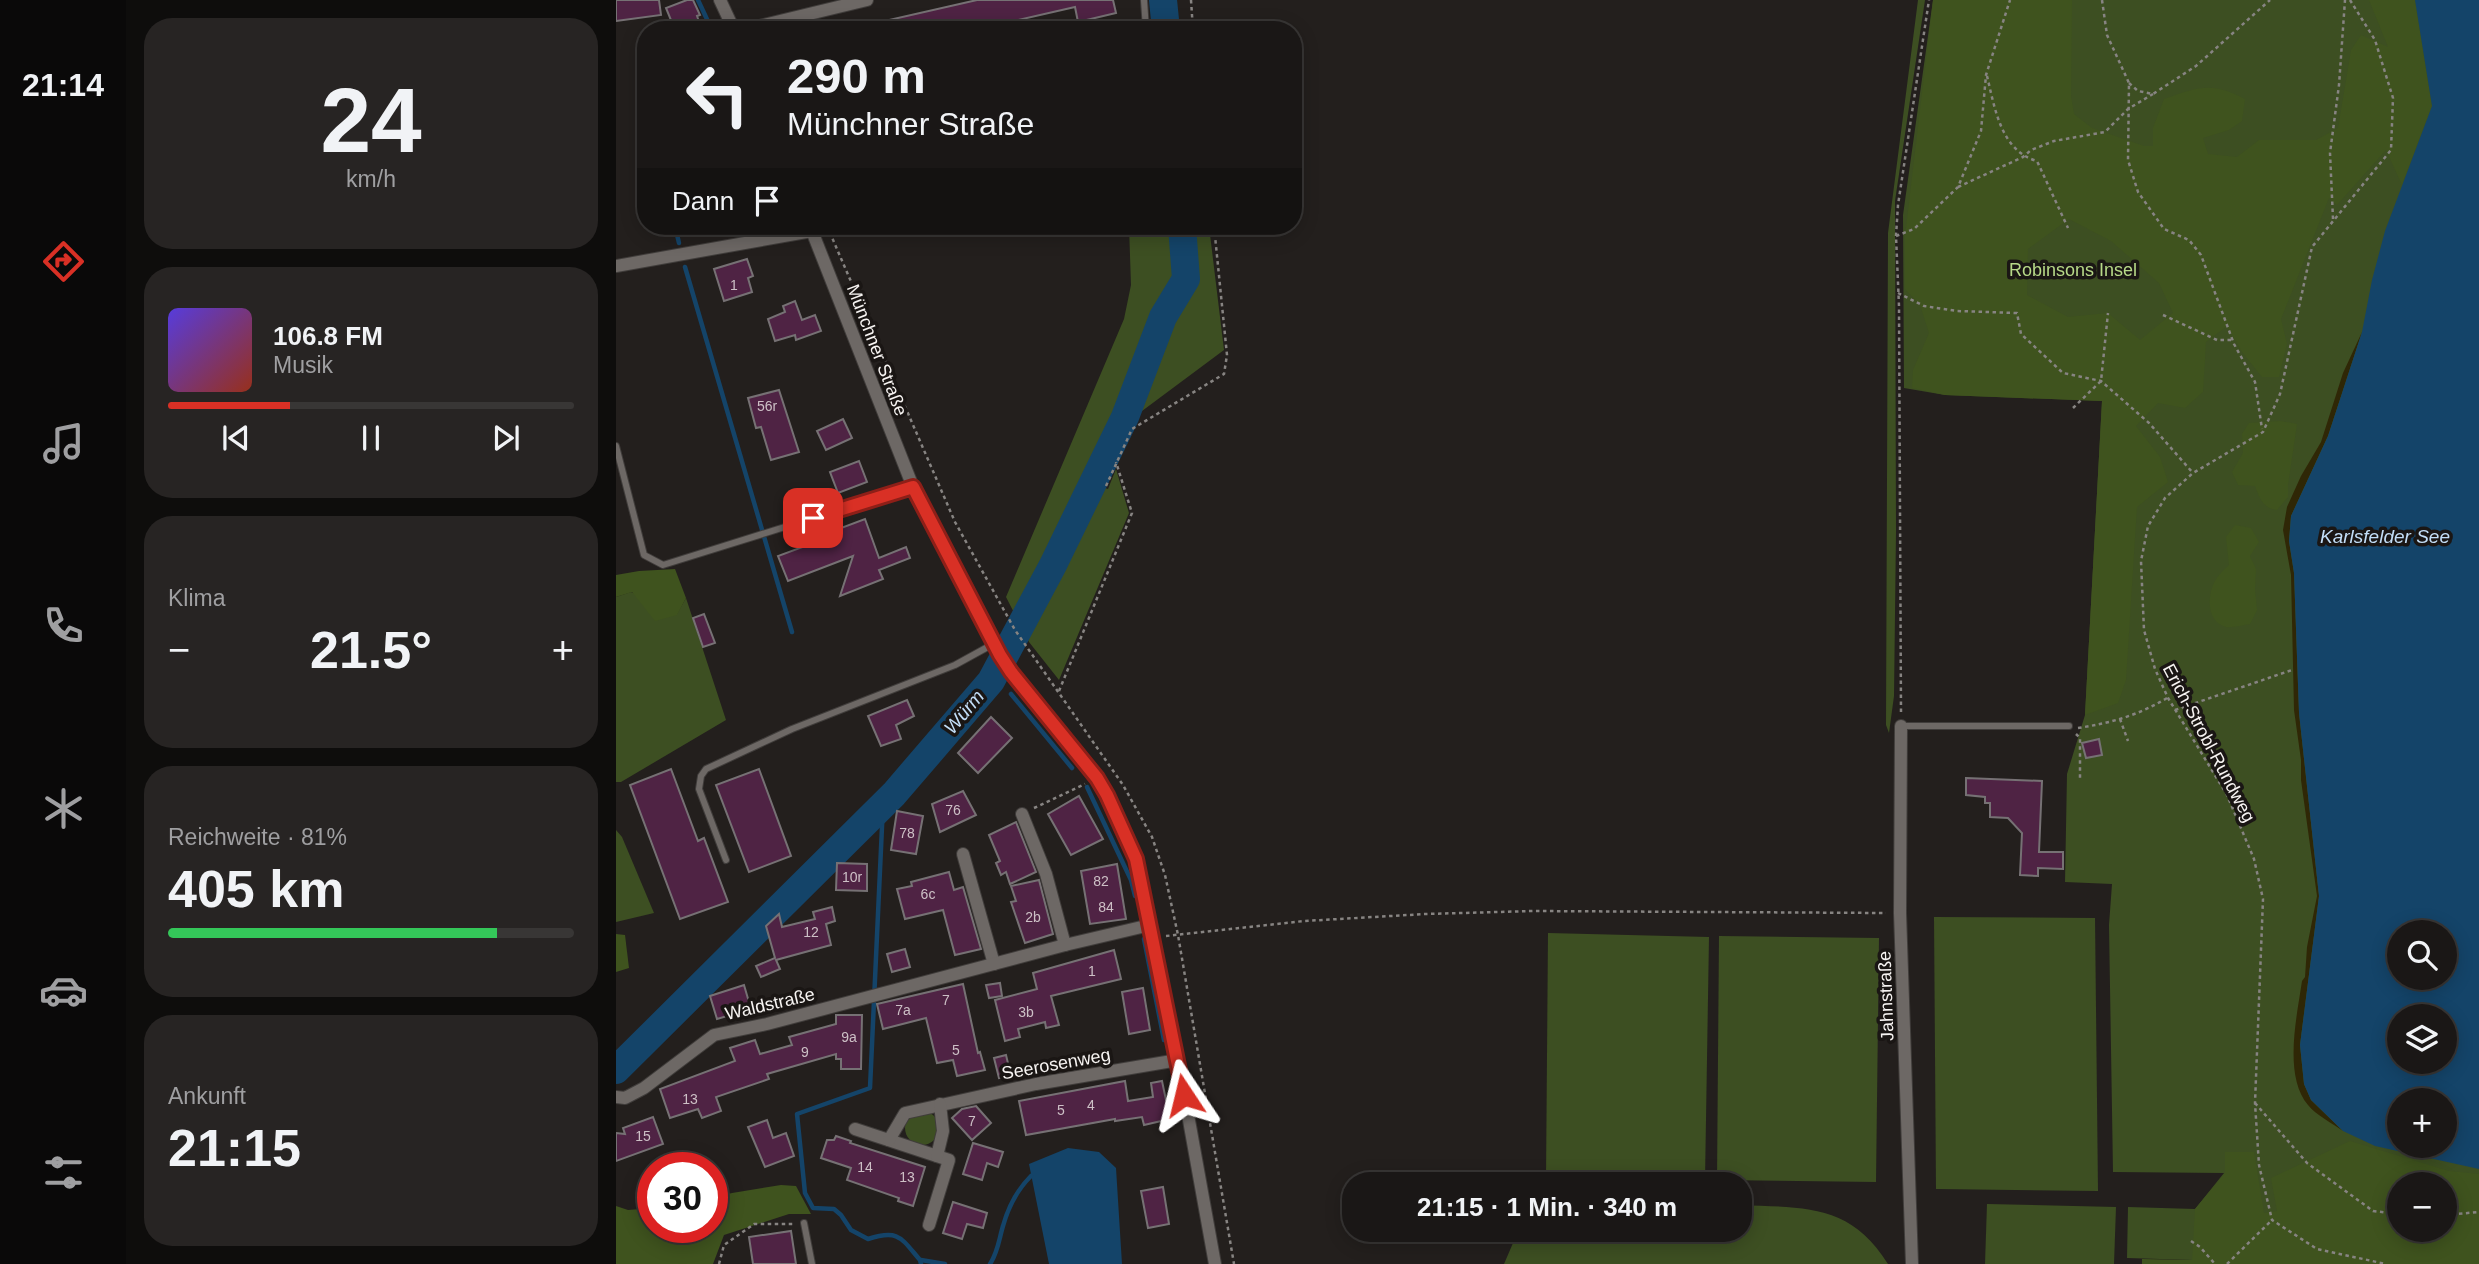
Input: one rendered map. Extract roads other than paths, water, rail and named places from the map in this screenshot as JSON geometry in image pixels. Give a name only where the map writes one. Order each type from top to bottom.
[{"type":"street","points":[[720,0],[730,21]]},
{"type":"street","points":[[780,21],[867,0]]},
{"type":"street","points":[[616,266],[775,235]]},
{"type":"street","name":"Münchner Straße","points":[[814,235],[913,487],[1011,672],[1097,778],[1136,859],[1178,1060],[1215,1264]]},
{"type":"street","name":"Jahnstraße","points":[[1901,726],[1900,913],[1912,1264]]},
{"type":"street","points":[[1022,814],[1046,874],[1065,945]]},
{"type":"street","points":[[963,854],[994,964],[1150,925]]},
{"type":"street","name":"Waldstraße","points":[[616,1097],[625,1098],[644,1088],[714,1035],[766,1024],[994,964]]},
{"type":"street","name":"Seerosenweg","points":[[889,1139],[905,1113],[1035,1084],[1178,1060]]},
{"type":"street","points":[[937,1156],[943,1131],[940,1104]]},
{"type":"street","points":[[855,1129],[949,1160],[929,1225]]},
{"type":"lane","points":[[1144,0],[1145,21]]},
{"type":"lane","points":[[616,446],[643,555],[663,565],[913,487]]},
{"type":"lane","points":[[726,860],[699,789],[701,776],[706,769],[792,729],[998,649]]},
{"type":"lane","points":[[1901,726],[2069,726]]},
{"type":"lane","points":[[804,1223],[812,1264]]},
{"type":"water","name":"Karlsfelder See","points":[[2415,0],[2479,0],[2479,1169],[2429,1158],[2457,1158],[2457,1088],[2387,1088],[2387,1149],[2375,1146],[2343,1131],[2311,1100],[2304,1084],[2300,1045],[2319,896],[2299,713],[2294,573],[2289,541],[2291,516],[2328,436],[2362,332],[2385,231],[2432,106]]},
{"type":"water","points":[[1068,1148],[1099,1152],[1116,1168],[1122,1264],[1049,1264],[1029,1164]]},
{"type":"waterway","points":[[698,0],[708,21]]},
{"type":"waterway","name":"Würm","points":[[1163,0],[1165,21]]},
{"type":"waterway","points":[[677,235],[679,243]]},
{"type":"waterway","name":"Würm","points":[[616,1070],[894,794],[991,681],[1053,565],[1125,417],[1163,317],[1186,279],[1183,235]]},
{"type":"waterway","points":[[685,267],[792,632]]},
{"type":"waterway","name":"Würm","points":[[997,669],[1001,675]]},
{"type":"waterway","points":[[1011,694],[1072,768]]},
{"type":"waterway","points":[[1087,787],[1131,880],[1135,896]]},
{"type":"waterway","points":[[883,805],[870,1088],[797,1114],[805,1193],[813,1208],[834,1209],[851,1230],[868,1239],[893,1235],[908,1246],[921,1264]]},
{"type":"waterway","points":[[1144,939],[1164,1040]]},
{"type":"waterway","points":[[990,1264],[1011,1206],[1031,1176]]},
{"type":"waterway","points":[[921,1260],[945,1264]]},
{"type":"park label","name":"Robinsons Insel","points":[[2073,270]]}]
